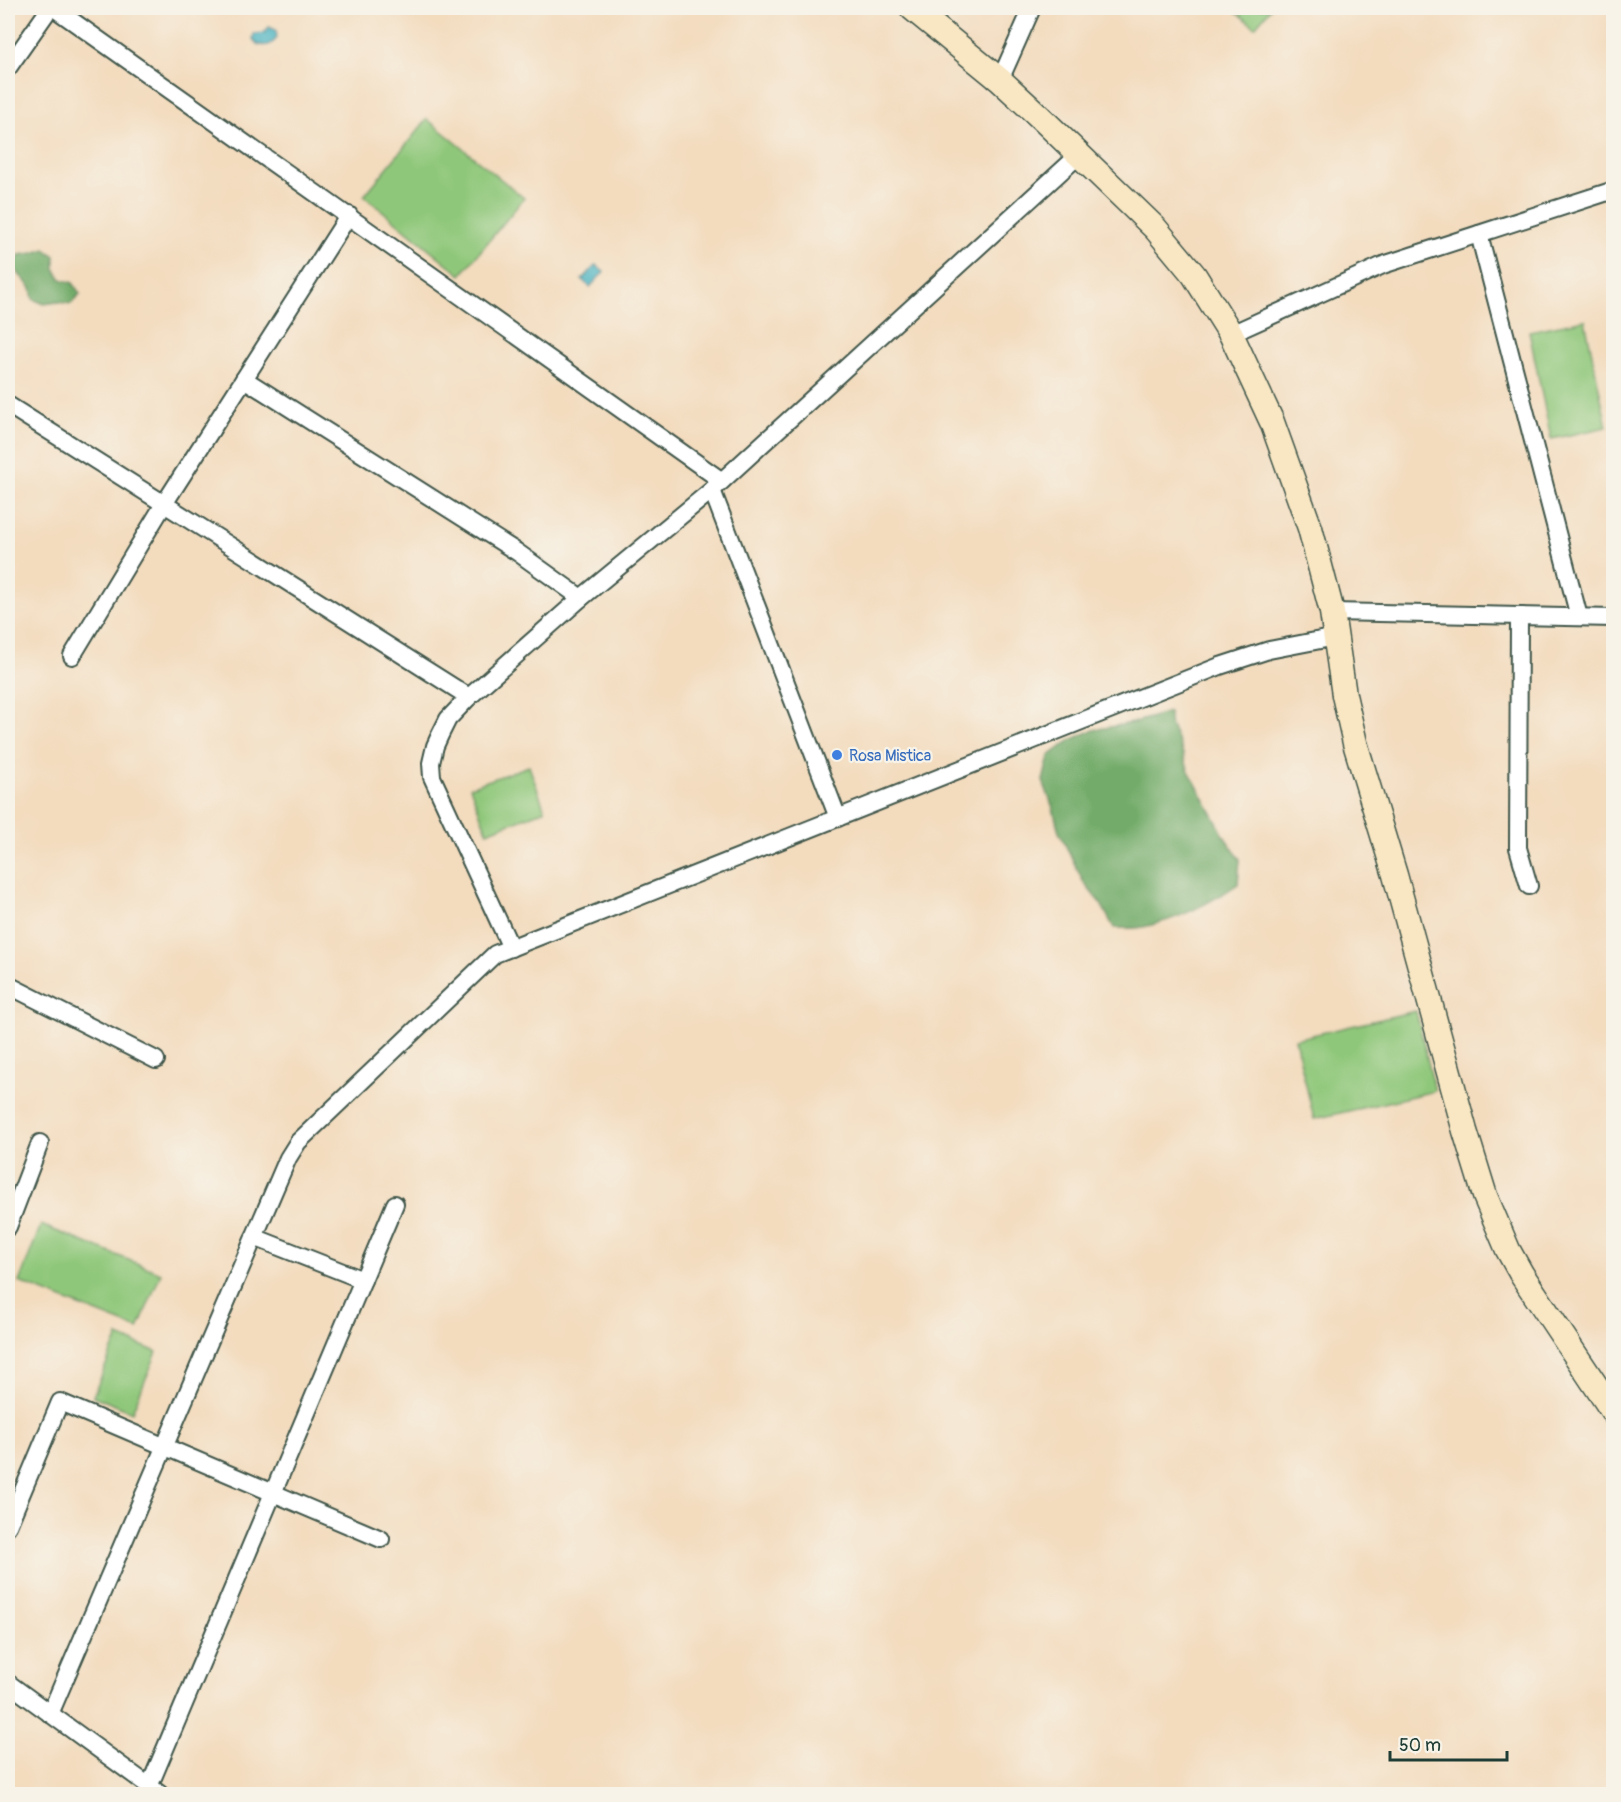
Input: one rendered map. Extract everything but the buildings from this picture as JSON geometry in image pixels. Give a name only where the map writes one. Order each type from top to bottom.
[{"type":"street","points":[[8,68],[52,8],[349,215],[717,486],[838,818]]},
{"type":"street","points":[[912,8],[1000,80],[1135,207],[1175,250],[1194,275],[1231,334],[1272,422],[1310,528],[1332,612],[1344,695],[1355,743],[1485,1196],[1508,1250],[1522,1275],[1614,1413]]},
{"type":"street","points":[[1000,80],[1032,8]]},
{"type":"street","points":[[512,948],[432,777],[431,763],[435,746],[448,719],[469,697],[581,598],[717,486],[1080,154]]},
{"type":"street","points":[[1231,334],[1383,265],[1614,190]]},
{"type":"street","points":[[72,656],[164,504],[349,215]]},
{"type":"street","points":[[1479,234],[1579,617]]},
{"type":"street","points":[[244,379],[517,552],[581,598]]},
{"type":"street","points":[[8,405],[469,697]]},
{"type":"street","points":[[1332,612],[1614,618]]},
{"type":"street","points":[[1519,616],[1518,848],[1529,886]]},
{"type":"street","points":[[50,1714],[288,1158],[298,1142],[495,954],[1220,666],[1269,650],[1336,636]]},
{"type":"street","points":[[8,986],[156,1060]]},
{"type":"street","points":[[8,1227],[40,1143]]},
{"type":"street","points":[[8,1686],[157,1792],[273,1493],[395,1204]]},
{"type":"street","points":[[254,1237],[363,1280]]},
{"type":"street","points":[[8,1526],[60,1402],[381,1539]]},
{"type":"green space","points":[[1232,8],[1271,8],[1255,27]]},
{"type":"green space","points":[[427,119],[524,198],[461,275],[364,196]]},
{"type":"green space","points":[[45,249],[55,256],[55,269],[61,279],[73,283],[80,294],[71,304],[58,302],[44,304],[33,299],[31,288],[13,267],[19,255]]},
{"type":"green space","points":[[1585,320],[1607,427],[1551,439],[1529,331]]},
{"type":"green space","points":[[1169,712],[1169,722],[1188,769],[1226,839],[1240,859],[1238,884],[1181,916],[1140,928],[1114,928],[1101,904],[1084,883],[1059,832],[1043,781],[1049,756],[1071,740],[1093,730],[1132,723]]},
{"type":"green space","points":[[529,766],[545,810],[487,832],[470,787]]},
{"type":"green space","points":[[1416,1011],[1435,1091],[1314,1119],[1295,1039]]},
{"type":"green space","points":[[41,1225],[161,1273],[138,1329],[19,1282]]},
{"type":"green space","points":[[118,1336],[157,1352],[132,1412],[93,1396]]},
{"type":"water","points":[[269,27],[276,30],[277,38],[268,45],[257,44],[253,39],[254,34],[264,33]]},
{"type":"water","points":[[596,265],[604,272],[590,287],[582,280]]},
{"type":"place","name":"Rosa Mistica","points":[[837,755]]}]
